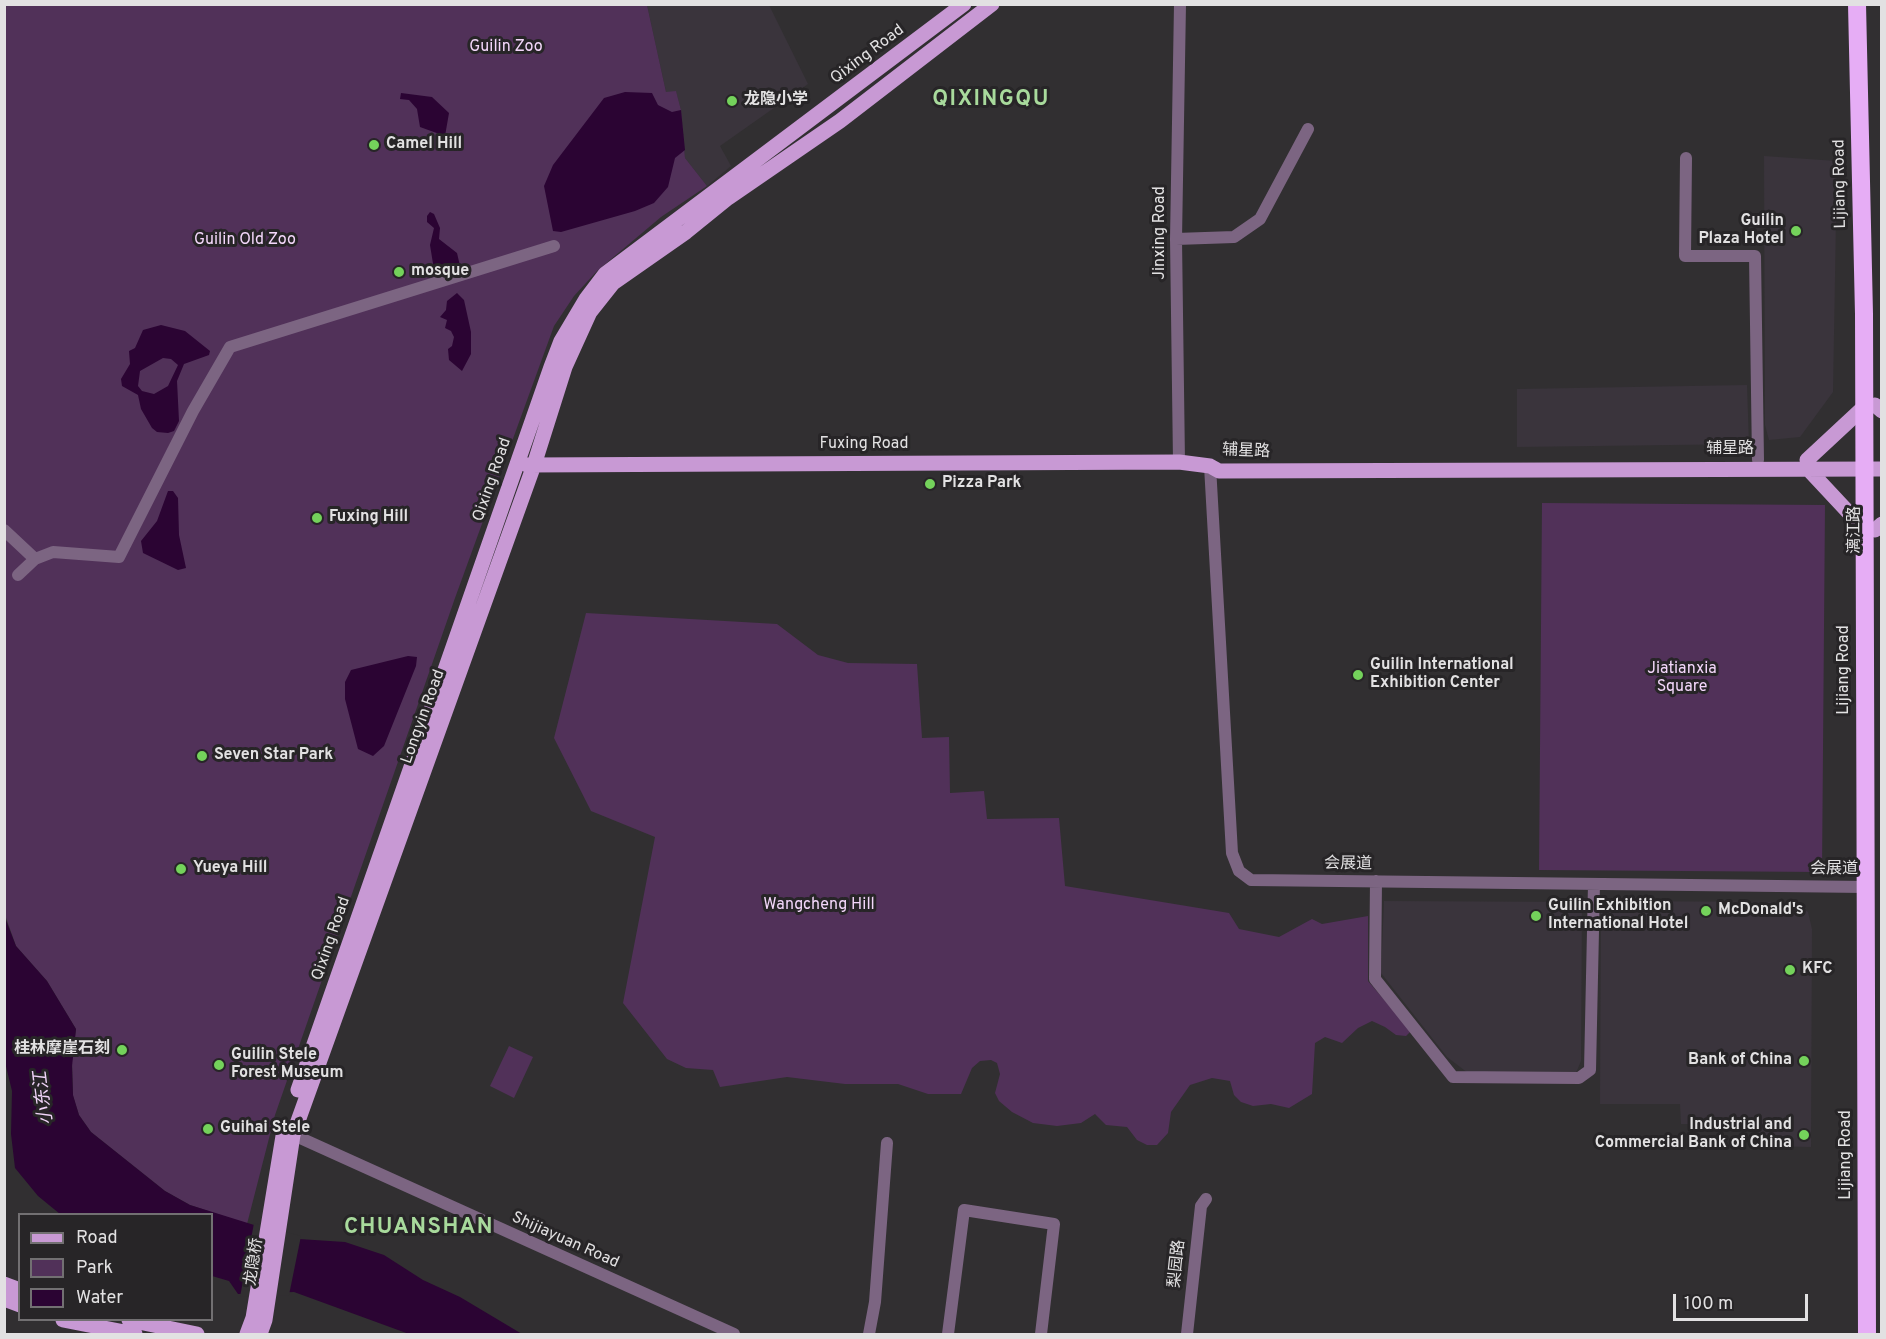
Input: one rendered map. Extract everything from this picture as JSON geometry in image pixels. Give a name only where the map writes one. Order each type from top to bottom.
[{"type":"highway","name":"Lijiang Road","points":[[1857,4],[1873,407]]},
{"type":"highway","name":"Lijiang Road","points":[[1869,4],[1874,464]]},
{"type":"highway","name":"漓江路","points":[[1874,464],[1878,1335]]},
{"type":"highway","name":"Lijiang Road","points":[[1867,1335],[1866,887],[1874,528]]},
{"type":"main road","name":"Qixing Road","points":[[289,1133],[561,341],[605,274],[964,4]]},
{"type":"main road","name":"Longyin Road","points":[[289,1133],[534,465],[565,367],[590,312],[613,283],[686,232],[728,198],[840,121],[992,4]]},
{"type":"main road","points":[[1873,407],[1807,464],[1874,528]]},
{"type":"main road","name":"辅星路","points":[[1210,466],[1221,461],[1758,460],[1807,464]]},
{"type":"main road","name":"Fuxing Road","points":[[518,465],[1179,462],[1210,466]]},
{"type":"main road","name":"辅星路","points":[[1210,466],[1219,471],[1874,464]]},
{"type":"main road","name":"龙隐桥","points":[[247,1335],[259,1324],[275,1208],[289,1133]]},
{"type":"main road","points":[[68,1321],[135,1335]]},
{"type":"main road","points":[[134,1321],[197,1335]]},
{"type":"street","name":"Jinxing Road","points":[[1179,462],[1176,239],[1180,4]]},
{"type":"street","points":[[1176,239],[1234,237],[1260,219],[1285,178],[1308,129]]},
{"type":"street","points":[[1686,158],[1685,256],[1755,256],[1758,460]]},
{"type":"street","points":[[18,575],[35,559],[53,552],[119,557],[193,411],[230,347],[554,246]]},
{"type":"street","name":"会展道","points":[[1210,466],[1232,853],[1239,871],[1251,880],[1866,887]]},
{"type":"street","points":[[4,530],[35,559]]},
{"type":"street","points":[[1376,881],[1375,979],[1453,1077],[1579,1078],[1590,1070],[1594,884]]},
{"type":"street","name":"Shijiayuan Road","points":[[289,1133],[734,1335]]},
{"type":"street","points":[[869,1335],[875,1302],[887,1143]]},
{"type":"street","name":"梨园路","points":[[1187,1335],[1201,1206],[1206,1199]]},
{"type":"street","points":[[948,1335],[964,1210],[1054,1224],[1041,1335]]},
{"type":"shaded area","name":"龙隐小学","points":[[647,5],[769,5],[808,84],[720,146],[731,166],[707,186],[685,158],[681,110],[676,92],[666,92]]},
{"type":"shaded area","points":[[1764,156],[1837,161],[1833,392],[1800,437],[1769,440],[1765,425]]},
{"type":"shaded area","points":[[1747,385],[1749,444],[1517,447],[1517,389]]},
{"type":"shaded area","points":[[1384,901],[1582,902],[1581,1061],[1576,1073],[1468,1073],[1447,1057],[1381,973]]},
{"type":"shaded area","points":[[1601,901],[1793,902],[1808,912],[1812,929],[1811,1147],[1759,1146],[1759,1132],[1738,1131],[1737,1124],[1681,1124],[1680,1104],[1600,1104]]},
{"type":"green space","name":"Seven Star Park","points":[[4,5],[647,5],[666,92],[676,91],[681,110],[685,158],[707,186],[661,217],[597,271],[574,296],[554,326],[455,598],[275,1115],[247,1224],[190,1205],[165,1191],[91,1132],[79,1115],[73,1096],[72,1061],[76,1029],[47,981],[16,946],[5,915]]},
{"type":"green space","name":"Jiatianxia Square","points":[[1542,503],[1825,505],[1822,872],[1539,870]]},
{"type":"green space","name":"Wangcheng Hill","points":[[586,613],[777,624],[818,655],[848,663],[917,664],[922,738],[949,737],[950,793],[984,791],[987,819],[1059,818],[1065,886],[1229,913],[1239,929],[1279,937],[1312,919],[1322,924],[1368,916],[1368,981],[1411,1031],[1406,1036],[1396,1035],[1372,1021],[1358,1028],[1342,1043],[1325,1037],[1315,1043],[1312,1094],[1289,1108],[1271,1104],[1253,1106],[1241,1102],[1234,1095],[1230,1081],[1212,1078],[1190,1085],[1171,1112],[1168,1133],[1157,1145],[1147,1145],[1137,1140],[1127,1127],[1106,1125],[1095,1114],[1081,1123],[1057,1126],[1033,1123],[1012,1112],[999,1101],[995,1093],[1000,1074],[997,1063],[991,1060],[980,1061],[972,1068],[961,1094],[928,1094],[898,1084],[845,1084],[787,1077],[720,1087],[713,1070],[686,1068],[667,1059],[623,1003],[655,837],[591,811],[554,738]]},
{"type":"green space","points":[[509,1046],[533,1057],[514,1098],[490,1086]]},
{"type":"water","points":[[625,92],[652,93],[658,105],[672,112],[681,110],[685,150],[675,158],[668,187],[654,203],[635,211],[561,232],[553,231],[544,186],[553,165],[604,98]]},
{"type":"water","points":[[401,93],[432,97],[449,113],[445,136],[420,127],[417,109],[409,100],[400,99]]},
{"type":"water","points":[[430,212],[434,214],[440,228],[439,239],[457,253],[460,266],[451,265],[444,274],[435,276],[430,245],[434,228],[427,222]]},
{"type":"water","points":[[457,293],[464,300],[471,332],[471,354],[462,371],[449,360],[448,349],[452,346],[454,337],[451,331],[445,328],[447,320],[440,317],[446,310],[447,301]]},
{"type":"water","points":[[161,325],[185,331],[210,351],[209,355],[184,364],[177,381],[179,421],[174,431],[168,433],[157,432],[152,428],[141,409],[138,395],[122,386],[121,379],[130,364],[129,351],[135,348],[143,330]],"holes":[[[163,358],[171,359],[178,365],[168,386],[154,394],[142,391],[138,386],[140,371]]]},
{"type":"water","points":[[168,491],[173,491],[178,498],[179,535],[186,568],[178,570],[143,553],[141,541],[157,521]]},
{"type":"water","points":[[408,656],[417,657],[416,666],[384,746],[373,756],[358,749],[345,699],[345,682],[351,670]]},
{"type":"water","name":"小东江","points":[[4,915],[16,946],[47,981],[76,1029],[72,1066],[73,1095],[79,1115],[91,1132],[165,1191],[190,1205],[299,1239],[345,1242],[384,1255],[423,1280],[460,1297],[522,1334],[409,1334],[294,1292],[238,1294],[229,1281],[213,1276],[213,1213],[59,1213],[38,1196],[15,1168],[11,1134],[12,1091],[4,1058]]},
{"type":"pier","points":[[254,1223],[301,1236],[289,1295],[240,1297]]},
{"type":"place","name":"龙隐小学","points":[[732,101]]},
{"type":"place","name":"Camel Hill","points":[[374,145]]},
{"type":"place","name":"Guilin Plaza Hotel","points":[[1796,231]]},
{"type":"place","name":"mosque","points":[[399,272]]},
{"type":"place","name":"Pizza Park","points":[[930,484]]},
{"type":"place","name":"Fuxing Hill","points":[[317,518]]},
{"type":"place","name":"Guilin International Exhibition Center","points":[[1358,675]]},
{"type":"place","name":"Seven Star Park","points":[[202,756]]},
{"type":"place","name":"Yueya Hill","points":[[181,869]]},
{"type":"place","name":"McDonald's","points":[[1706,911]]},
{"type":"place","name":"Guilin Exhibition International Hotel","points":[[1536,916]]},
{"type":"place","name":"KFC","points":[[1790,970]]},
{"type":"place","name":"桂林摩崖石刻","points":[[122,1050]]},
{"type":"place","name":"Bank of China","points":[[1804,1061]]},
{"type":"place","name":"Guilin Stele Forest Museum","points":[[219,1065]]},
{"type":"place","name":"Guihai Stele","points":[[208,1129]]},
{"type":"place","name":"Industrial and Commercial Bank of China","points":[[1804,1135]]},
{"type":"district","name":"QIXINGQU","points":[[991,101]]},
{"type":"district","name":"CHUANSHAN","points":[[419,1229]]},
{"type":"park label","name":"Guilin Zoo","points":[[506,48]]},
{"type":"park label","name":"Guilin Old Zoo","points":[[245,241]]}]
